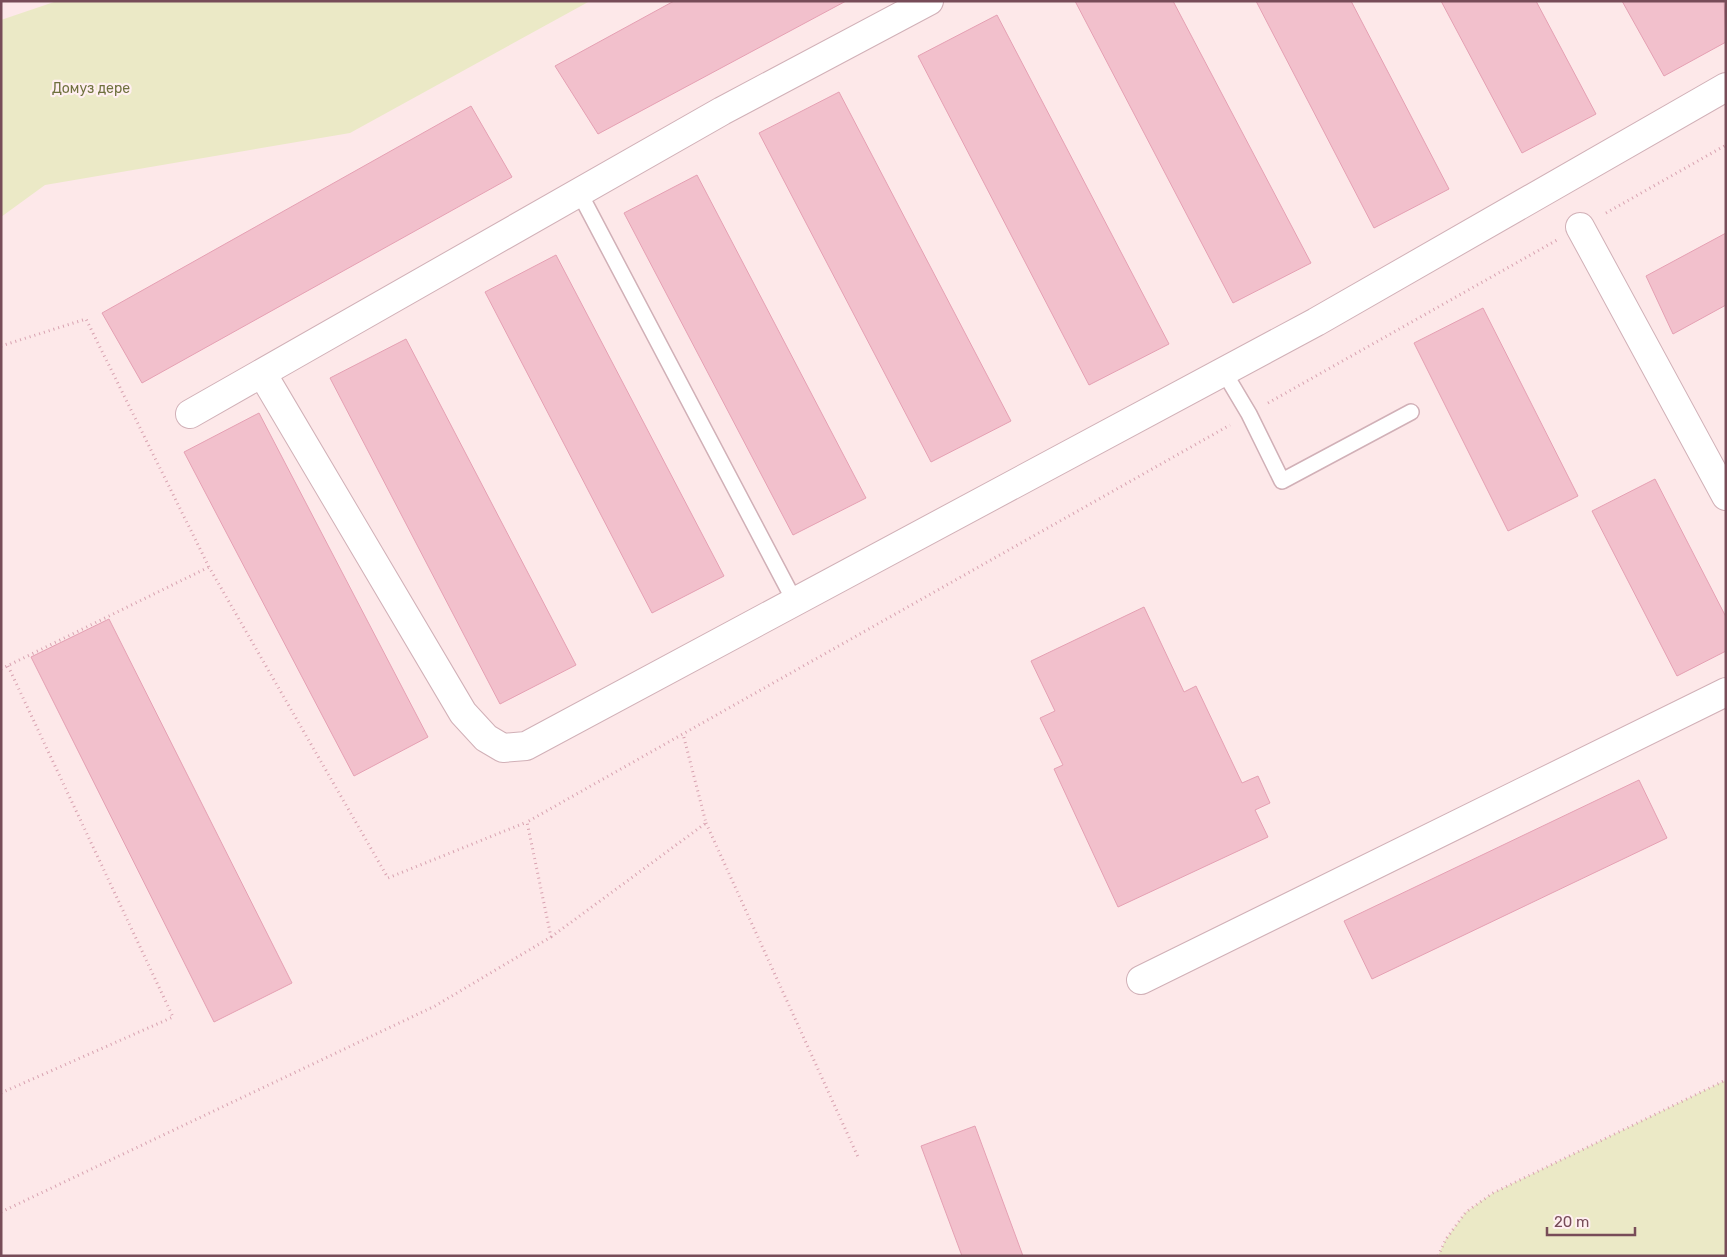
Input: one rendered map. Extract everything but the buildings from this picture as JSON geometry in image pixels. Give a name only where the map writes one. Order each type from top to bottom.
[{"type":"street","points":[[190,414],[722,111],[929,1]]},
{"type":"street","points":[[262,373],[463,713],[486,738],[503,748],[526,746],[1316,322],[1726,87]]},
{"type":"street","points":[[1580,228],[1726,496]]},
{"type":"street","points":[[1141,980],[1726,692]]},
{"type":"lane","points":[[579,192],[795,602]]},
{"type":"lane","points":[[1224,372],[1249,414],[1282,481],[1411,412]]},
{"type":"path","points":[[1,346],[86,320],[209,567],[388,878],[527,822],[1726,145]]},
{"type":"path","points":[[1,669],[209,567]]},
{"type":"path","points":[[1,1093],[174,1017],[8,666]]},
{"type":"path","points":[[684,734],[706,823],[858,1157]]},
{"type":"path","points":[[527,822],[551,937]]},
{"type":"path","points":[[1,1212],[435,1006],[551,937],[706,823]]},
{"type":"path","points":[[1438,1256],[1446,1239],[1466,1212],[1493,1193],[1726,1080]]},
{"type":"green space","name":"Домуз дере","points":[[57,1],[590,1],[350,133],[45,185],[1,217],[1,20]]},
{"type":"green space","points":[[1726,1080],[1726,1256],[1438,1256],[1446,1239],[1466,1212],[1493,1193]]}]
